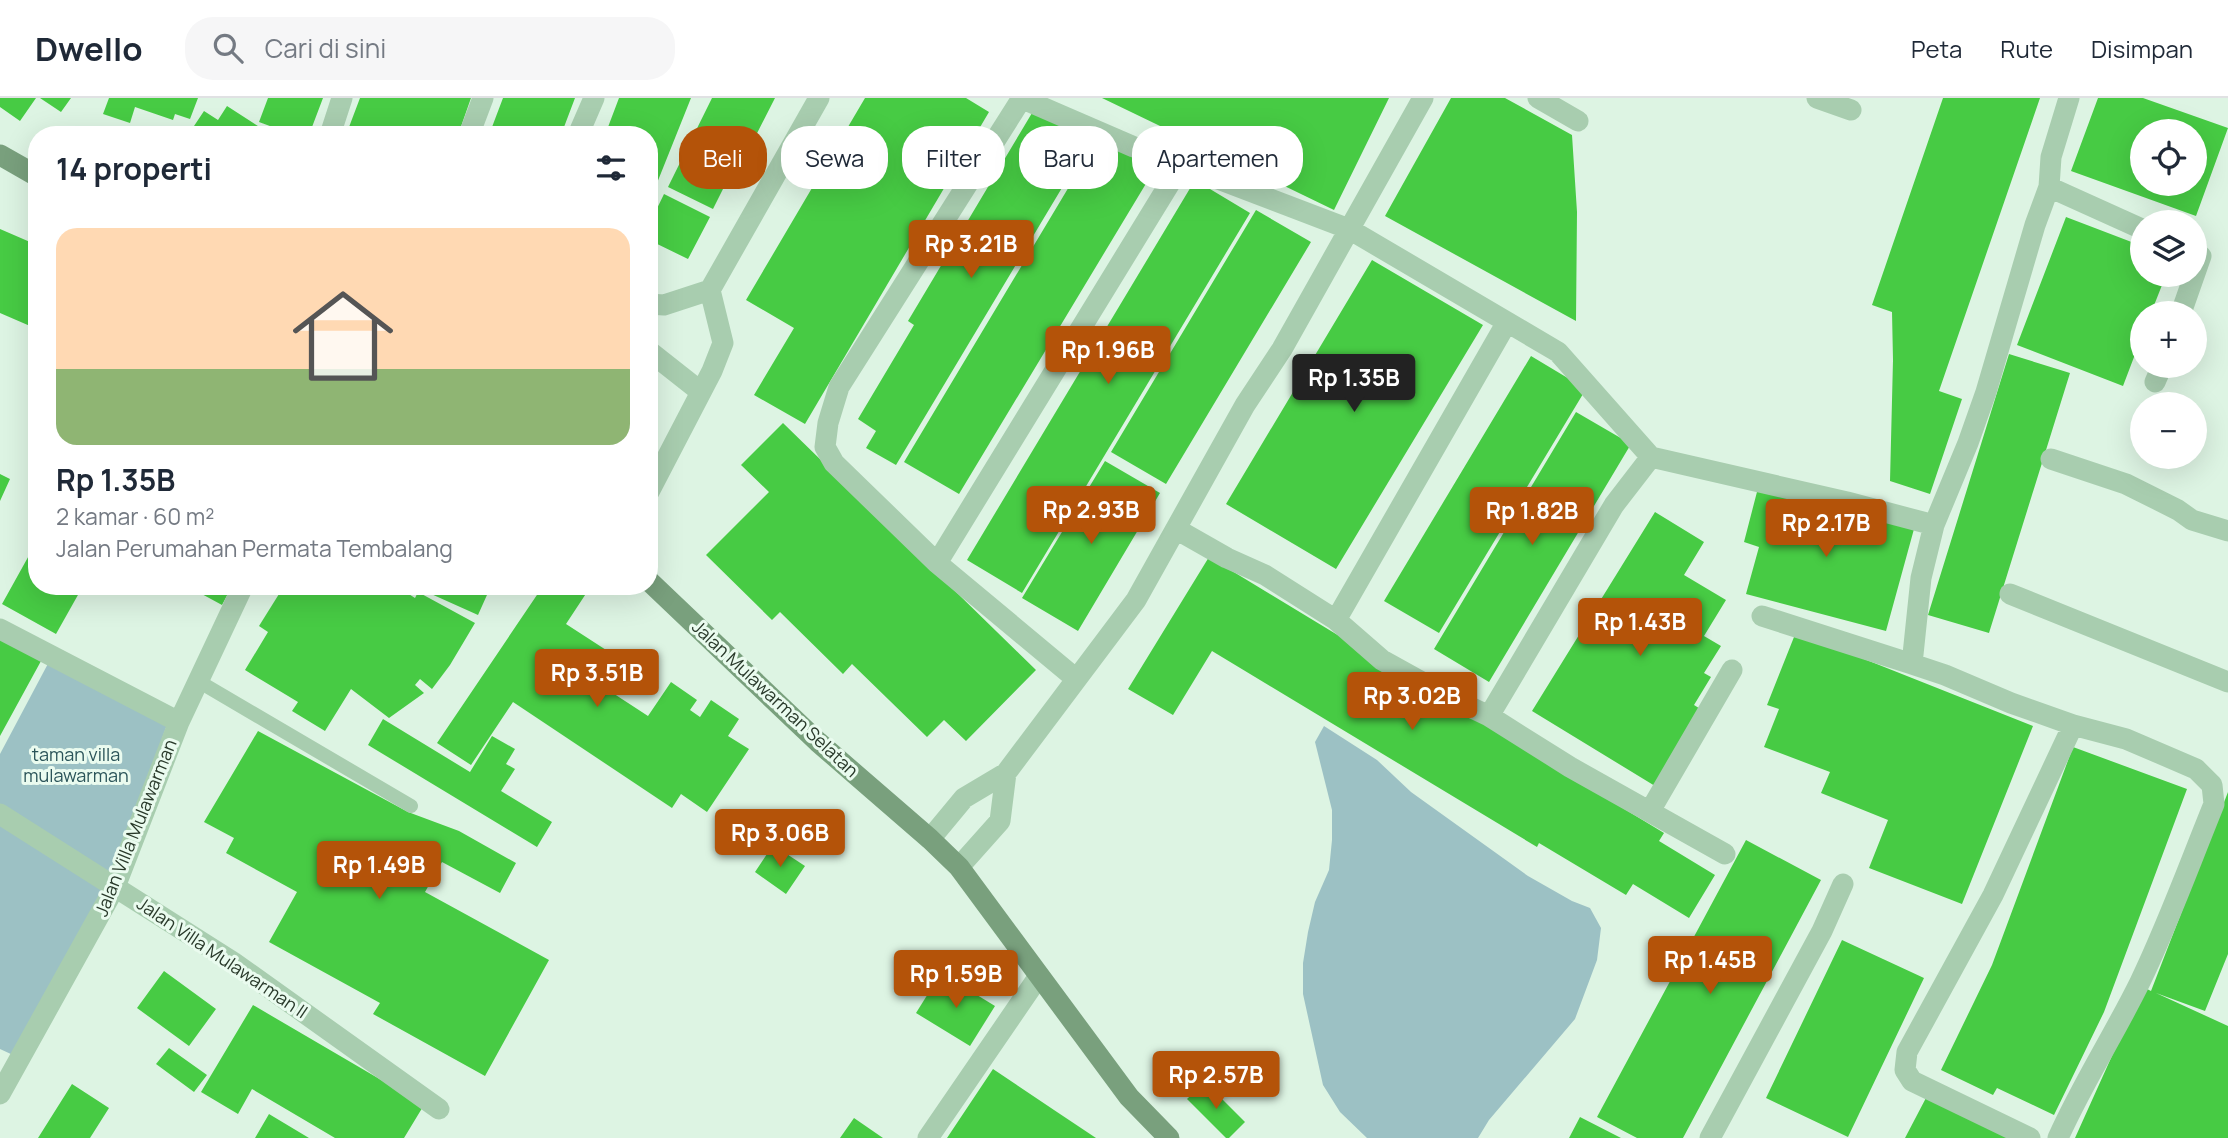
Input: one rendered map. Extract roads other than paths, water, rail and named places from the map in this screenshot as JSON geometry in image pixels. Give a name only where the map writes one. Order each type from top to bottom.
[{"type":"street","points":[[333,126],[342,98]]},
{"type":"street","points":[[472,126],[483,98]]},
{"type":"street","points":[[582,126],[594,98]]},
{"type":"street","points":[[658,305],[664,305],[710,289],[819,98]]},
{"type":"street","points":[[1075,678],[937,563],[834,463],[825,447],[828,423],[839,387],[1022,98],[1132,144]]},
{"type":"street","points":[[930,839],[964,799],[1006,773],[1136,600],[1245,405],[1282,349],[1423,98]]},
{"type":"street","points":[[1538,98],[1577,121]]},
{"type":"street","points":[[1817,98],[1851,110]]},
{"type":"street","points":[[1912,664],[1921,578],[1934,525],[1986,392],[2035,225],[2049,187],[2051,157],[2069,98]]},
{"type":"street","points":[[0,155],[28,171]]},
{"type":"street","points":[[2049,187],[2130,224]]},
{"type":"street","points":[[937,563],[1166,189]]},
{"type":"street","points":[[1244,189],[1349,229],[1558,352],[1651,457],[1934,525]]},
{"type":"street","points":[[658,475],[712,372],[723,343],[710,289]]},
{"type":"street","points":[[1336,620],[1507,322]]},
{"type":"street","points":[[658,358],[701,392]]},
{"type":"street","points":[[1489,716],[1615,505],[1651,457]]},
{"type":"street","points":[[2051,459],[2126,484],[2192,520],[2228,531]]},
{"type":"street","points":[[1176,529],[1227,558],[1265,575],[1336,620],[1382,660],[1489,716],[1570,766],[1725,854]]},
{"type":"street","name":"Jalan Mulawarman Selatan","points":[[658,590],[818,741],[959,867],[1129,1097],[1169,1138]]},
{"type":"street","points":[[2010,593],[2228,682]]},
{"type":"street","name":"Jalan Villa Mulawarman","points":[[0,1094],[8,1060],[115,887],[179,722],[239,595]]},
{"type":"street","points":[[1762,616],[1912,664],[2073,725],[2126,739],[2196,769],[2212,785],[2214,804],[2139,982],[2077,1094],[2058,1138]]},
{"type":"street","points":[[0,629],[179,722]]},
{"type":"street","points":[[1650,811],[1732,670]]},
{"type":"street","points":[[2030,1138],[1912,1081],[1905,1070],[1907,1052],[1993,895],[2073,725]]},
{"type":"street","points":[[959,867],[1000,821],[1006,773]]},
{"type":"street","name":"Jalan Villa Mulawarman II","points":[[0,814],[233,962],[439,1109]]},
{"type":"street","points":[[1710,1138],[1822,930],[1843,884]]},
{"type":"street","points":[[928,1138],[1039,976]]},
{"type":"lane","points":[[198,681],[411,806]]},
{"type":"park label","name":"taman villa mulawarman","points":[[76,765]]}]
